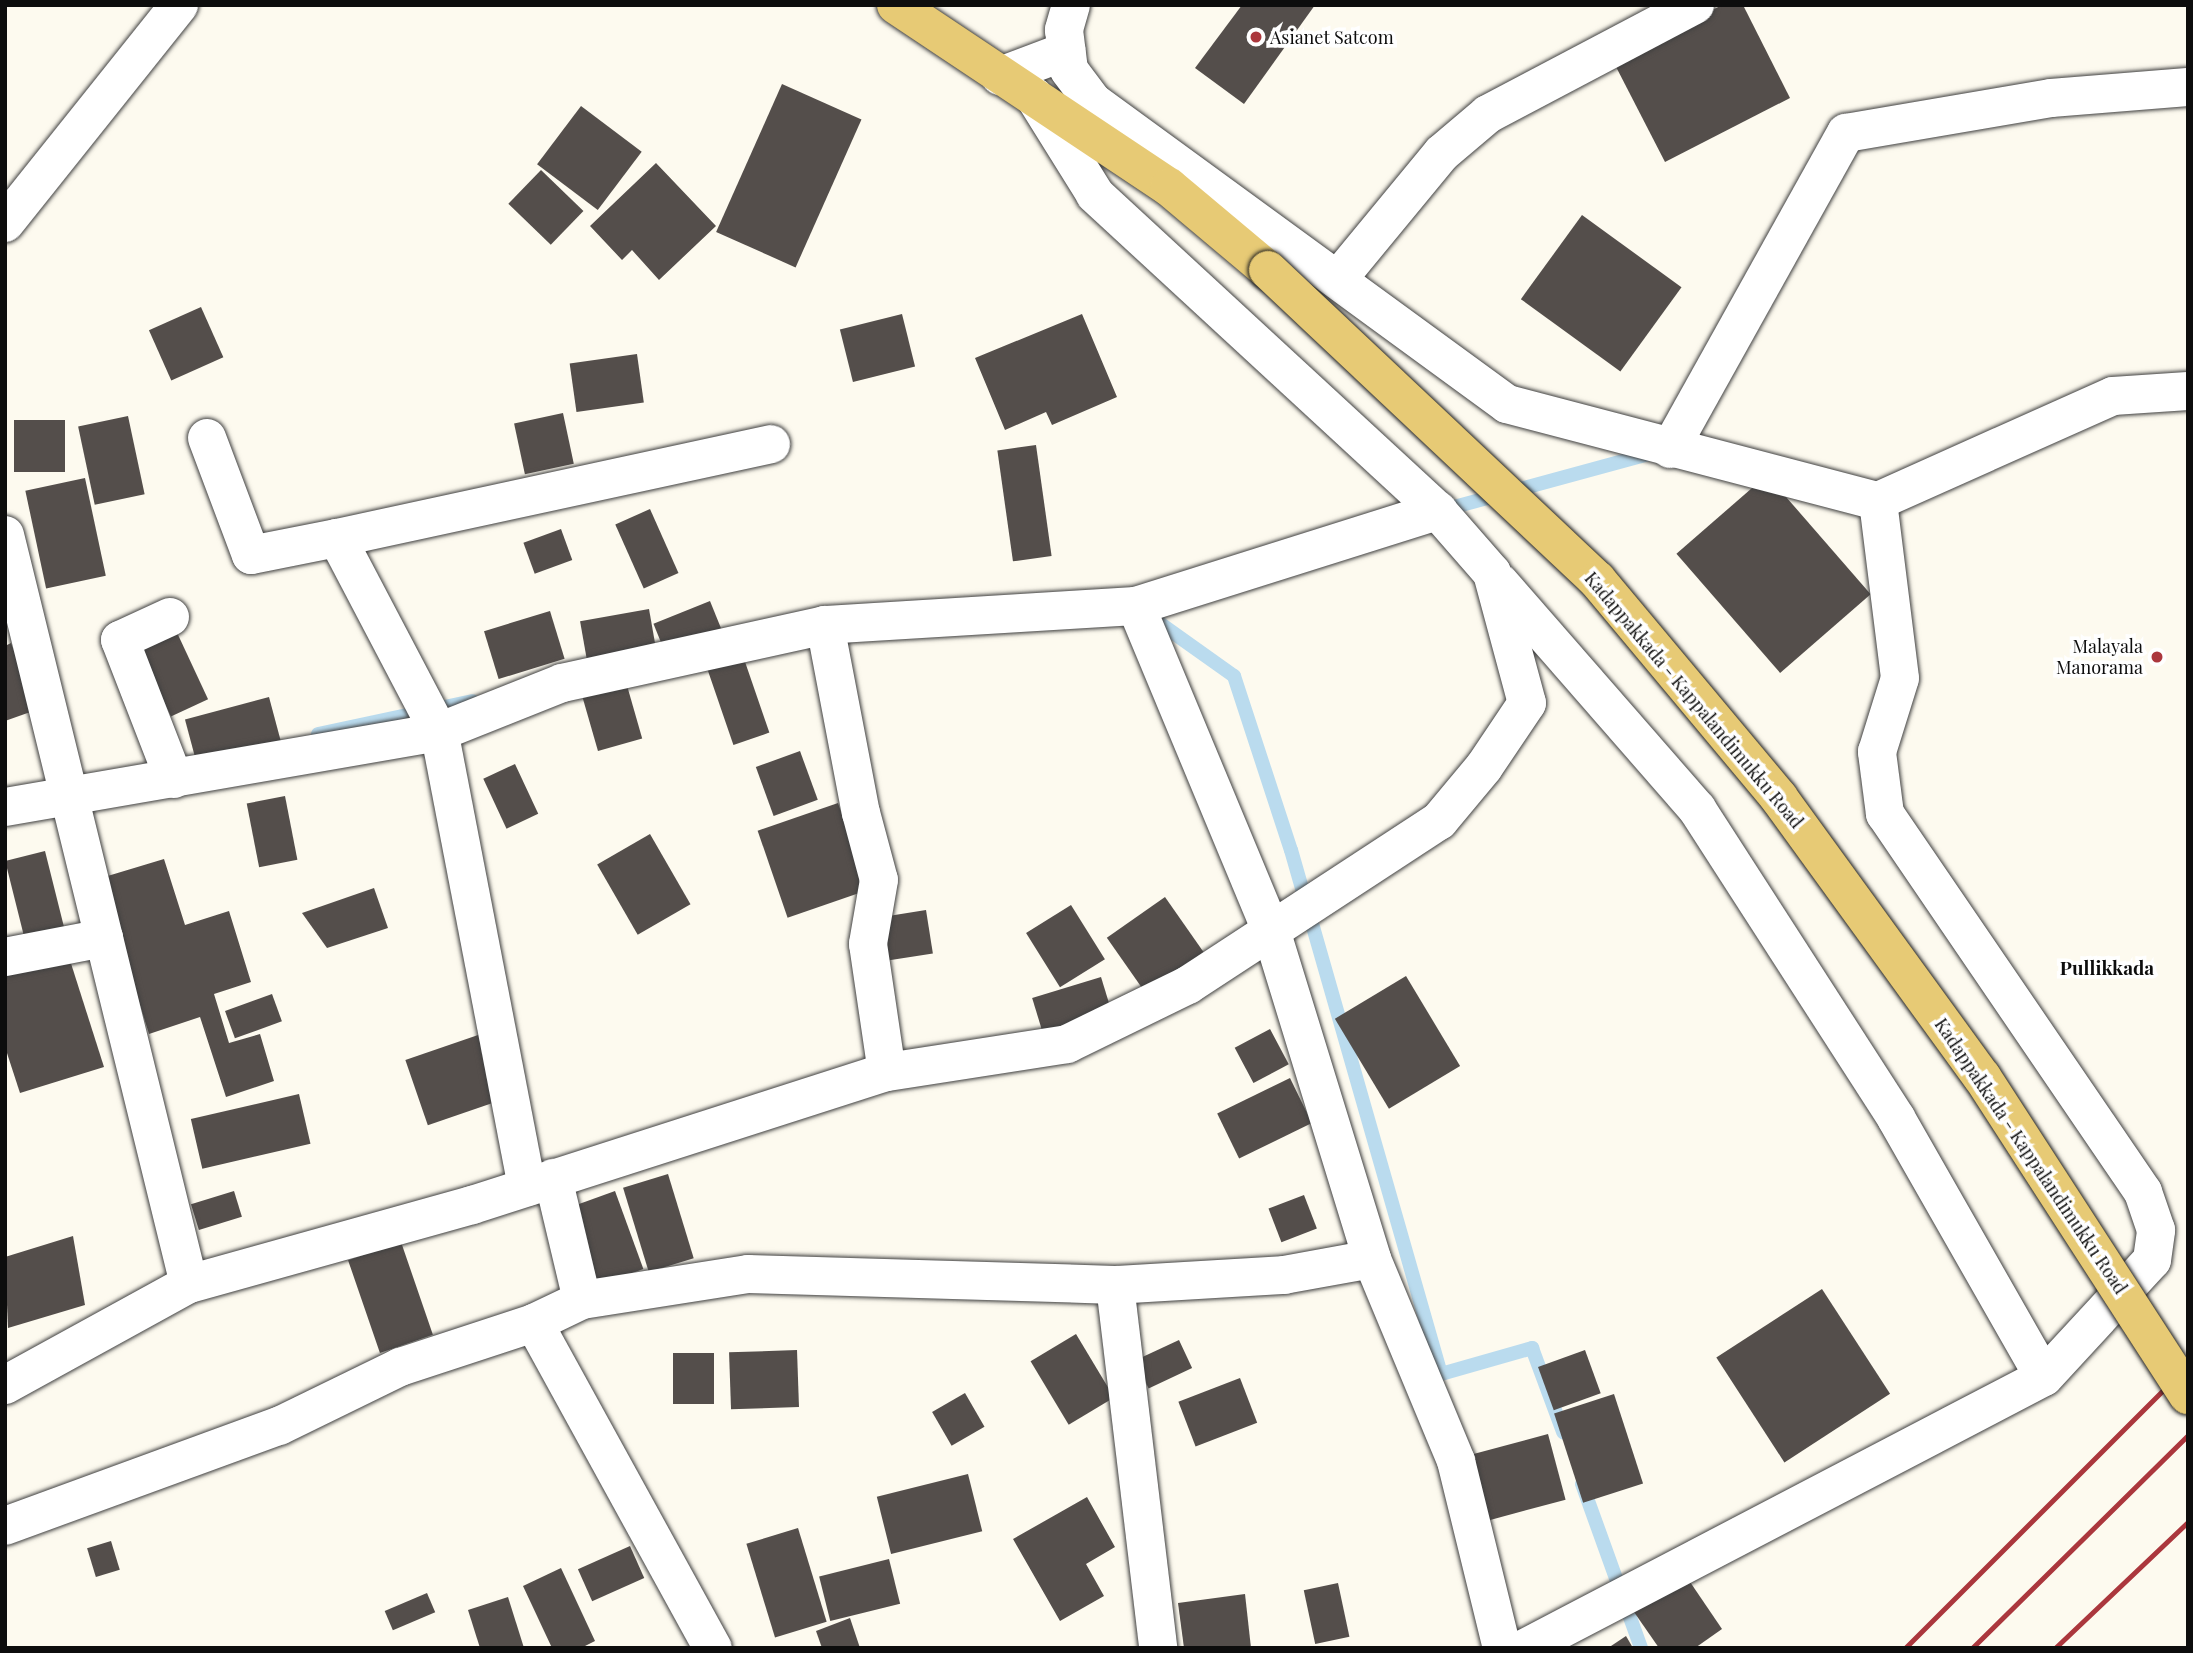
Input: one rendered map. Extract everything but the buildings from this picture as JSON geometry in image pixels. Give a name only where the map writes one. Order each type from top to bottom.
[{"type":"main road","name":"Kadappakkada - Kappalandimukku Road","points":[[896,5],[1169,187],[1268,270],[1597,580],[1779,798],[1982,1077],[2188,1395]]},
{"type":"street","points":[[5,223],[179,5]]},
{"type":"street","points":[[1071,5],[1064,30],[1069,70],[1093,101],[1507,404],[1670,449],[1878,501],[2113,396],[2188,391]]},
{"type":"street","points":[[1338,279],[1443,153],[1488,114],[1695,5]]},
{"type":"street","points":[[1000,76],[1066,51]]},
{"type":"street","points":[[1670,449],[1846,133],[2051,98],[2188,86]]},
{"type":"street","points":[[1034,96],[1095,194],[1438,511],[1697,809],[1896,1118],[2044,1377]]},
{"type":"street","points":[[207,438],[251,555],[771,444]]},
{"type":"street","points":[[1525,1648],[2044,1377],[2152,1260],[2156,1230],[2143,1192],[1885,814],[1877,752],[1900,678],[1878,501]]},
{"type":"street","points":[[5,807],[439,732],[562,683],[825,625],[1136,606],[1438,511]]},
{"type":"street","points":[[5,535],[14,625],[66,795],[104,937],[189,1284]]},
{"type":"street","points":[[337,538],[439,732],[540,1183],[583,1300]]},
{"type":"street","points":[[5,1385],[189,1284],[540,1183],[887,1072],[1068,1044],[1188,985],[1439,821],[1527,703],[1492,573]]},
{"type":"street","points":[[1136,606],[1270,930],[1372,1259],[1456,1461],[1502,1648]]},
{"type":"street","points":[[170,617],[120,640],[174,779]]},
{"type":"street","points":[[825,625],[860,813],[879,880],[868,944],[887,1072]]},
{"type":"street","points":[[5,957],[104,937]]},
{"type":"street","points":[[5,1526],[279,1426],[400,1367],[534,1323],[583,1300],[748,1274],[889,1282],[1115,1285],[1284,1275],[1372,1259]]},
{"type":"street","points":[[1115,1285],[1158,1648]]},
{"type":"street","points":[[534,1323],[713,1648]]},
{"type":"waterway","points":[[1443,510],[1653,453]]},
{"type":"waterway","points":[[1151,617],[1234,676],[1291,850],[1441,1374],[1532,1348],[1563,1432]]},
{"type":"waterway","points":[[318,734],[473,701]]},
{"type":"waterway","points":[[1582,1484],[1641,1648]]},
{"type":"railway","points":[[1905,1648],[2188,1365]]},
{"type":"railway","points":[[1972,1648],[2188,1435]]},
{"type":"railway","points":[[2055,1648],[2188,1522]]},
{"type":"place","name":"Asianet Satcom","points":[[1256,37]]},
{"type":"place","name":"Malayala Manorama","points":[[2157,657]]},
{"type":"district","name":"Pullikkada","points":[[2107,968]]}]
